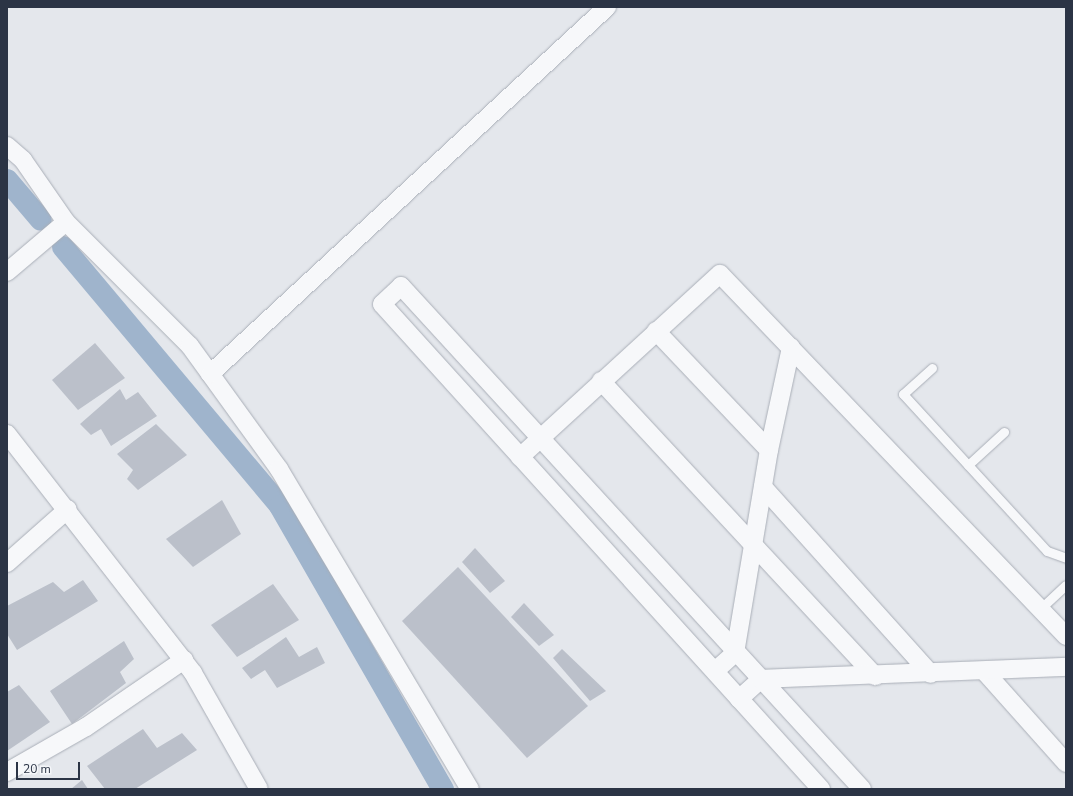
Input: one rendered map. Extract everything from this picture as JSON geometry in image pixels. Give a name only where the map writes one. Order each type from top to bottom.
[{"type":"street","points":[[210,374],[607,7]]},
{"type":"street","points":[[7,146],[23,160],[66,222],[190,346],[279,469],[470,789]]},
{"type":"street","points":[[7,272],[66,222]]},
{"type":"street","points":[[520,457],[601,381],[720,274],[1066,636]]},
{"type":"street","points":[[821,789],[382,304],[401,286],[735,653],[761,679],[862,789]]},
{"type":"street","points":[[656,331],[769,450]]},
{"type":"street","points":[[714,671],[735,653],[754,544],[762,487],[791,347]]},
{"type":"street","points":[[601,381],[875,676]]},
{"type":"street","points":[[9,441],[68,509],[184,660],[259,789]]},
{"type":"street","points":[[762,487],[932,674]]},
{"type":"street","points":[[7,563],[68,509]]},
{"type":"street","points":[[7,772],[86,727],[184,660]]},
{"type":"street","points":[[739,699],[761,679],[1066,668]]},
{"type":"street","points":[[985,672],[1066,763]]},
{"type":"lane","points":[[932,368],[903,394],[1047,551],[1066,558]]},
{"type":"lane","points":[[968,465],[1004,432]]},
{"type":"lane","points":[[1040,609],[1066,586]]},
{"type":"building","points":[[95,343],[125,378],[78,410],[52,380]]},
{"type":"building","points":[[120,389],[126,400],[138,392],[157,416],[111,446],[101,429],[91,435],[80,424]]},
{"type":"building","points":[[156,424],[187,455],[138,490],[127,479],[133,470],[117,454]]},
{"type":"building","points":[[222,500],[241,534],[193,567],[166,539]]},
{"type":"building","points":[[475,548],[505,581],[490,593],[462,562]]},
{"type":"building","points":[[458,567],[588,706],[527,758],[402,621]]},
{"type":"building","points":[[83,580],[98,601],[17,650],[7,634],[7,606],[53,582],[64,592]]},
{"type":"building","points":[[273,584],[299,620],[237,657],[211,625]]},
{"type":"building","points":[[524,603],[554,635],[539,646],[511,617]]},
{"type":"building","points":[[286,637],[299,657],[317,647],[325,663],[277,688],[265,670],[251,679],[242,668]]},
{"type":"building","points":[[124,641],[134,659],[120,672],[126,683],[72,724],[50,691]]},
{"type":"building","points":[[562,649],[606,691],[590,701],[553,658]]},
{"type":"building","points":[[19,685],[50,722],[7,751],[7,692]]},
{"type":"building","points":[[143,729],[157,748],[182,733],[197,750],[135,789],[105,789],[87,766]]},
{"type":"building","points":[[82,780],[88,789],[71,789]]},
{"type":"waterway","points":[[7,180],[41,220]]},
{"type":"waterway","points":[[63,247],[280,506],[443,789]]}]
